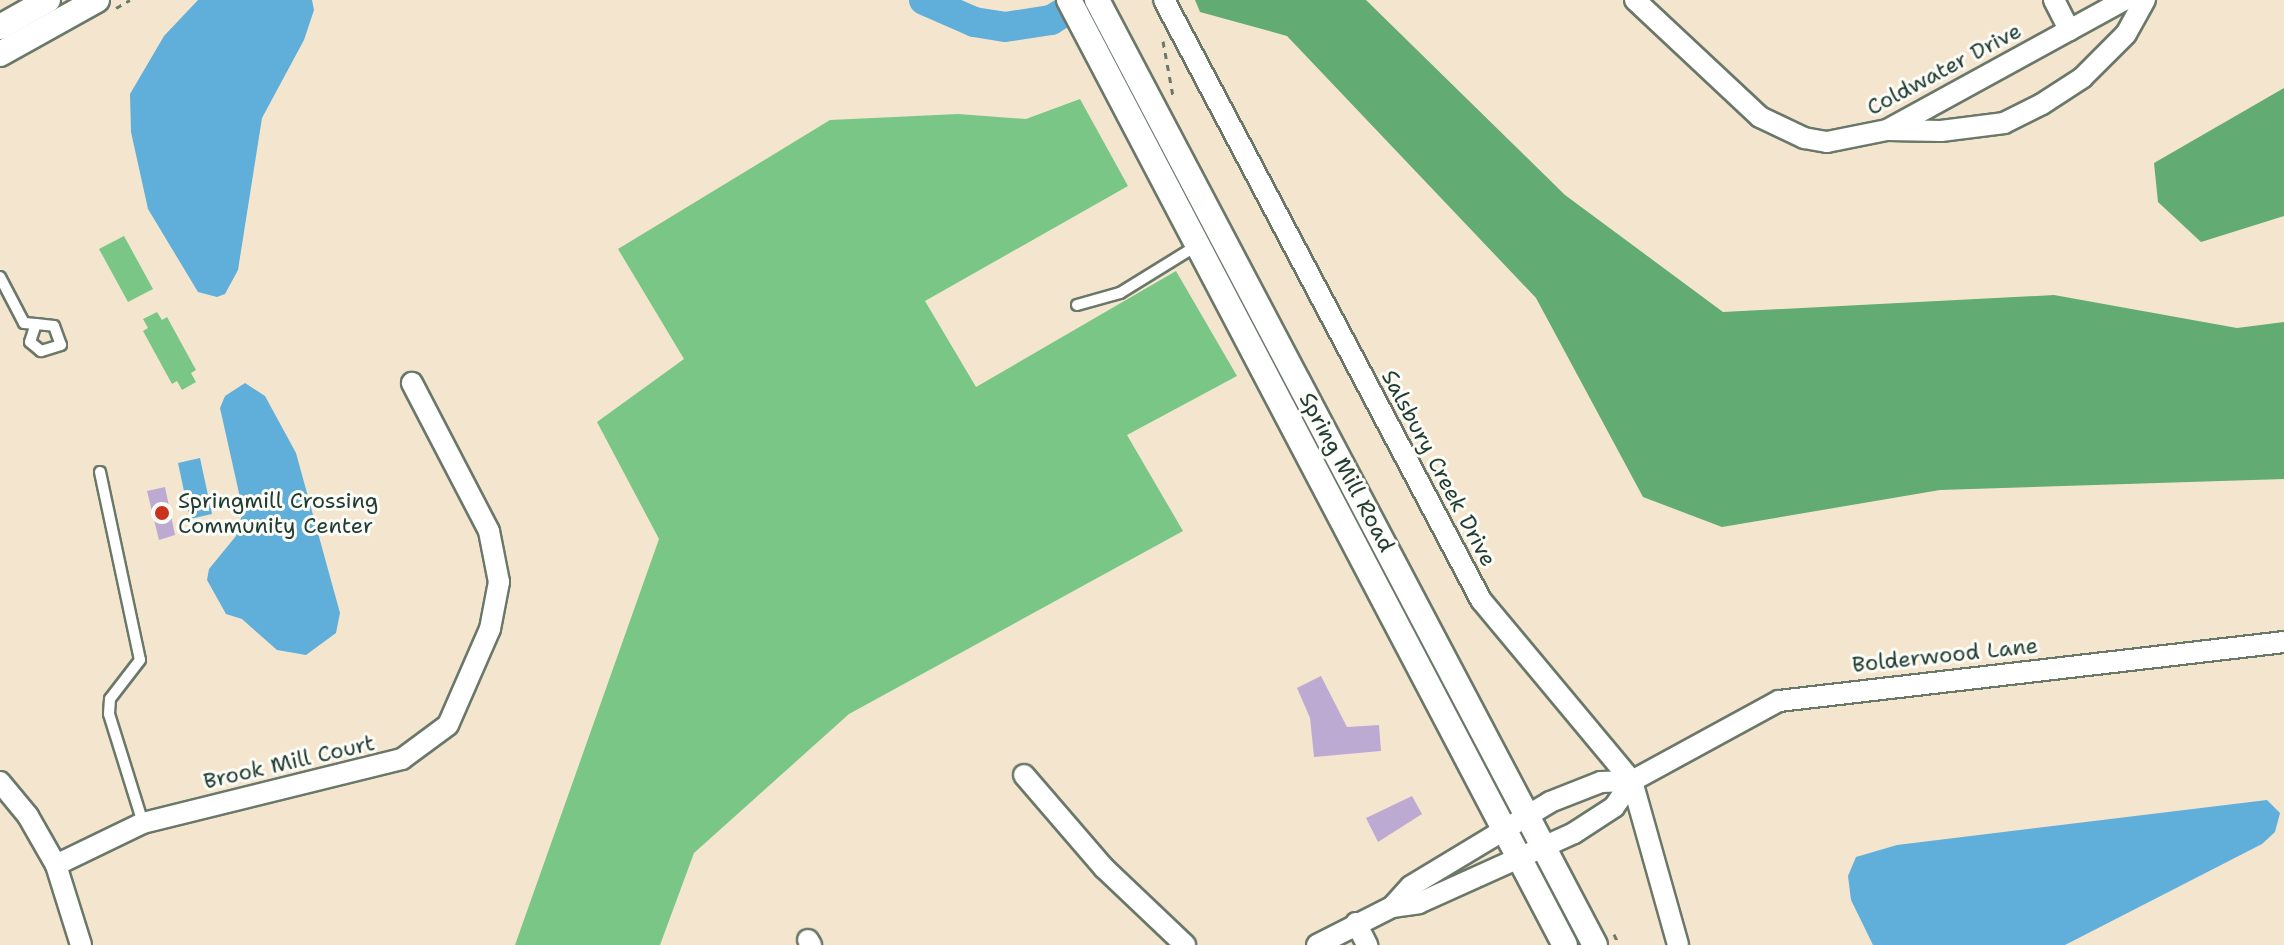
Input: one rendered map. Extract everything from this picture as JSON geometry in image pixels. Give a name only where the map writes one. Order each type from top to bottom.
[{"type":"street","points":[[0,27],[48,0]]},
{"type":"street","points":[[0,54],[97,0]]},
{"type":"street","name":"Spring Mill Road","points":[[1069,0],[1198,245],[1515,822]]},
{"type":"street","name":"Salsbury Creek Drive","points":[[1164,0],[1481,600],[1632,781],[1678,945]]},
{"type":"street","name":"Coldwater Drive","points":[[1635,0],[1760,117],[1783,130],[1827,142],[1887,130],[2124,0]]},
{"type":"street","points":[[2054,0],[2069,30]]},
{"type":"street","points":[[1887,130],[1941,131],[2004,123],[2082,78],[2126,34],[2145,0]]},
{"type":"street","name":"Spring Mill Road","points":[[1100,6],[1515,822],[1565,945]]},
{"type":"street","name":"Brook Mill Court","points":[[56,865],[143,823],[402,759],[434,739],[458,710],[490,629],[499,582],[497,559],[489,531],[412,383]]},
{"type":"street","name":"Bolderwood Lane","points":[[1392,907],[1411,886],[1515,822],[1601,782],[1632,781],[1779,701],[1816,693],[2284,642]]},
{"type":"street","points":[[1024,775],[1104,868],[1185,945]]},
{"type":"street","name":"Bolderwood Lane","points":[[1392,907],[1419,903],[1530,853],[1614,807],[1632,781]]},
{"type":"street","points":[[0,782],[28,816],[56,865],[81,945]]},
{"type":"street","name":"Spring Mill Road","points":[[1530,853],[1595,945]]},
{"type":"street","points":[[1317,945],[1392,907]]},
{"type":"street","points":[[1356,923],[1367,945]]},
{"type":"lane","points":[[1077,305],[1120,293],[1198,245]]},
{"type":"lane","points":[[0,277],[24,323],[36,324]]},
{"type":"lane","points":[[100,472],[140,660],[110,699],[109,714],[143,823]]},
{"type":"green space","points":[[1195,0],[1366,0],[1565,195],[1723,312],[2054,295],[2237,328],[2284,322],[2284,479],[1940,490],[1722,527],[1643,497],[1536,298],[1287,36],[1200,12]]},
{"type":"green space","points":[[2284,88],[2284,216],[2201,242],[2158,202],[2154,163]]},
{"type":"green space","points":[[1080,99],[1128,186],[925,301],[976,387],[1176,271],[1237,376],[1127,435],[1183,531],[849,714],[694,853],[660,945],[515,945],[659,539],[597,422],[684,359],[618,249],[830,120],[958,114],[1026,119]]},
{"type":"green space","points":[[124,236],[153,289],[128,302],[99,249]]},
{"type":"green space","points":[[157,312],[162,320],[167,317],[196,370],[191,373],[196,382],[182,390],[177,381],[172,384],[143,331],[148,328],[143,319]]},
{"type":"water","points":[[198,0],[312,0],[314,10],[304,40],[262,118],[238,270],[225,294],[217,297],[198,292],[148,209],[131,132],[130,94],[164,36]]},
{"type":"water","points":[[245,383],[265,396],[296,453],[340,613],[336,633],[306,655],[277,650],[242,619],[226,614],[207,580],[209,569],[236,536],[243,511],[220,408],[225,396]]},
{"type":"water","points":[[200,458],[212,514],[190,519],[178,463]]},
{"type":"water","points":[[2267,800],[2280,813],[2275,832],[2262,844],[2065,945],[1873,945],[1851,900],[1848,876],[1856,857],[1897,845]]},
{"type":"building","name":"Springmill Crossing Community Center","points":[[165,487],[175,535],[159,540],[147,491]]},
{"type":"building","points":[[1321,676],[1347,727],[1379,725],[1381,751],[1314,757],[1310,718],[1297,688]]},
{"type":"building","points":[[1412,796],[1422,814],[1378,842],[1366,818]]},
{"type":"waterway","points":[[924,0],[974,22],[1005,27],[1051,20],[1084,0]]},
{"type":"place","name":"Springmill Crossing Community Center","points":[[162,513]]}]
